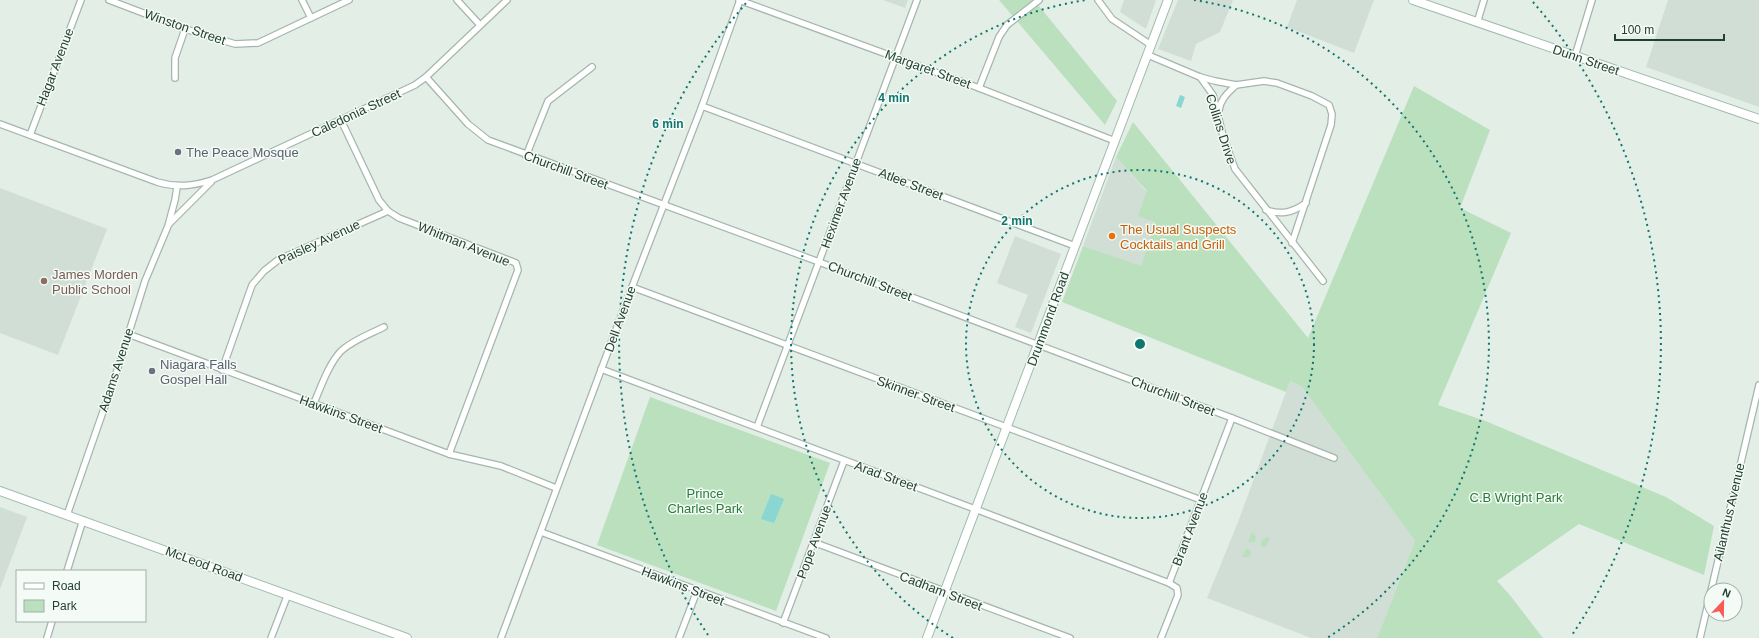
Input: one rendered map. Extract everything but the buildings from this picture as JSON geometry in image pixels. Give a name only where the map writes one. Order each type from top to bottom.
[{"type":"main road","name":"Drummond Road","points":[[927,638],[1168,0]]},
{"type":"main road","name":"Dunn Street","points":[[1413,0],[1759,118]]},
{"type":"main road","name":"McLeod Road","points":[[0,491],[288,594],[396,636],[407,638]]},
{"type":"street","name":"Hagar Avenue","points":[[30,135],[81,0]]},
{"type":"street","name":"Winston Street","points":[[109,0],[185,29],[235,44],[258,43],[349,0]]},
{"type":"street","points":[[302,0],[311,18]]},
{"type":"street","points":[[457,0],[480,25]]},
{"type":"street","name":"Caledonia Street","points":[[0,124],[157,182],[176,186],[195,186],[212,180],[415,85],[426,77],[507,0]]},
{"type":"street","name":"Margaret Street","points":[[740,0],[979,88],[1115,141]]},
{"type":"street","name":"Dell Avenue","points":[[501,638],[556,488],[702,106],[740,0]]},
{"type":"street","name":"Heximer Avenue","points":[[757,427],[786,345],[819,262],[917,0]]},
{"type":"street","points":[[979,88],[1000,37],[1007,26],[1039,0]]},
{"type":"street","points":[[1098,0],[1112,19],[1151,45]]},
{"type":"street","points":[[1477,23],[1484,0]]},
{"type":"street","points":[[1575,56],[1592,0]]},
{"type":"street","points":[[175,78],[175,58],[185,29]]},
{"type":"street","points":[[1148,55],[1200,77],[1236,85],[1264,80],[1277,83],[1312,96],[1329,105],[1332,114],[1331,125],[1292,243]]},
{"type":"street","points":[[526,156],[548,101],[592,67]]},
{"type":"street","name":"Churchill Street","points":[[426,77],[468,124],[488,140],[526,156],[664,204],[1038,344],[1334,458]]},
{"type":"street","name":"Collins Drive","points":[[1200,77],[1213,95],[1223,136],[1235,169],[1265,210],[1323,281]]},
{"type":"street","points":[[1218,112],[1220,102],[1224,96],[1236,85]]},
{"type":"street","name":"Atlee Street","points":[[702,106],[1075,246]]},
{"type":"street","name":"Whitman Avenue","points":[[341,120],[379,200],[388,211],[399,218],[516,263],[518,270],[449,454]]},
{"type":"street","name":"Adams Avenue","points":[[168,226],[212,180]]},
{"type":"street","name":"Adams Avenue","points":[[67,514],[115,377],[145,281],[168,226],[175,200],[176,186]]},
{"type":"street","points":[[1265,210],[1276,213],[1288,213],[1298,209],[1306,203]]},
{"type":"street","name":"Paisley Avenue","points":[[222,370],[252,286],[264,271],[278,260],[388,211]]},
{"type":"street","name":"Skinner Street","points":[[632,287],[1201,500]]},
{"type":"street","points":[[314,403],[331,365],[340,352],[384,326]]},
{"type":"street","name":"Hawkins Street","points":[[128,334],[449,454],[501,466],[556,488]]},
{"type":"street","name":"Arad Street","points":[[602,369],[1169,583]]},
{"type":"street","name":"Ailanthus Avenue","points":[[1700,638],[1759,385]]},
{"type":"street","name":"Brant Avenue","points":[[1161,638],[1178,595],[1177,588],[1169,583],[1232,418]]},
{"type":"street","name":"Pope Avenue","points":[[783,623],[844,461]]},
{"type":"street","points":[[67,570],[83,520]]},
{"type":"street","name":"Hawkins Street","points":[[541,532],[826,638]]},
{"type":"street","name":"Cadham Street","points":[[813,542],[1070,638]]},
{"type":"street","points":[[679,638],[697,591]]},
{"type":"street","points":[[271,638],[288,594]]},
{"type":"street","points":[[47,638],[52,622]]},
{"type":"shaded area","points":[[883,0],[908,0],[905,8]]},
{"type":"shaded area","points":[[1124,0],[1156,0],[1146,29],[1120,12]]},
{"type":"shaded area","points":[[1178,0],[1233,0],[1220,32],[1196,44],[1191,61],[1158,49]]},
{"type":"shaded area","points":[[1297,0],[1374,0],[1354,53],[1287,27]]},
{"type":"shaded area","points":[[1668,0],[1759,0],[1759,107],[1646,67]]},
{"type":"shaded area","points":[[1116,157],[1147,192],[1155,222],[1141,267],[1083,246]]},
{"type":"shaded area","name":"James Morden Public School","points":[[0,188],[107,229],[58,355],[0,333]]},
{"type":"shaded area","points":[[1015,236],[1061,254],[1031,333],[1015,327],[1028,295],[997,283]]},
{"type":"shaded area","points":[[1290,381],[1302,387],[1415,541],[1377,638],[1311,638],[1207,598],[1238,522]]},
{"type":"shaded area","points":[[0,507],[27,517],[0,589]]},
{"type":"green space","points":[[999,0],[1034,0],[1117,101],[1105,125]]},
{"type":"green space","name":"C.B Wright Park","points":[[1414,86],[1490,130],[1460,208],[1511,233],[1438,405],[1483,420],[1666,497],[1714,526],[1704,575],[1579,524],[1497,581],[1543,638],[1377,638],[1415,541],[1302,387],[1290,381],[1286,392],[1062,302],[1083,246],[1141,266],[1155,222],[1138,216],[1147,191],[1116,157],[1133,122],[1308,338]]},
{"type":"green space","name":"Prince Charles Park","points":[[650,397],[830,463],[776,611],[597,545]]},
{"type":"green space","points":[[1252,532],[1256,537],[1255,542],[1248,542]]},
{"type":"green space","points":[[1267,537],[1270,539],[1265,548],[1261,546],[1261,542]]},
{"type":"green space","points":[[1246,548],[1251,552],[1249,557],[1242,557]]},
{"type":"water","points":[[1180,95],[1185,97],[1181,108],[1176,106]]},
{"type":"water","points":[[771,494],[784,499],[774,523],[761,519]]},
{"type":"place","name":"The Peace Mosque","points":[[178,152]]},
{"type":"place","name":"The Usual Suspects Cocktails and Grill","points":[[1112,236]]},
{"type":"place","name":"James Morden Public School","points":[[44,281]]},
{"type":"place","name":"Niagara Falls Gospel Hall","points":[[152,371]]}]
